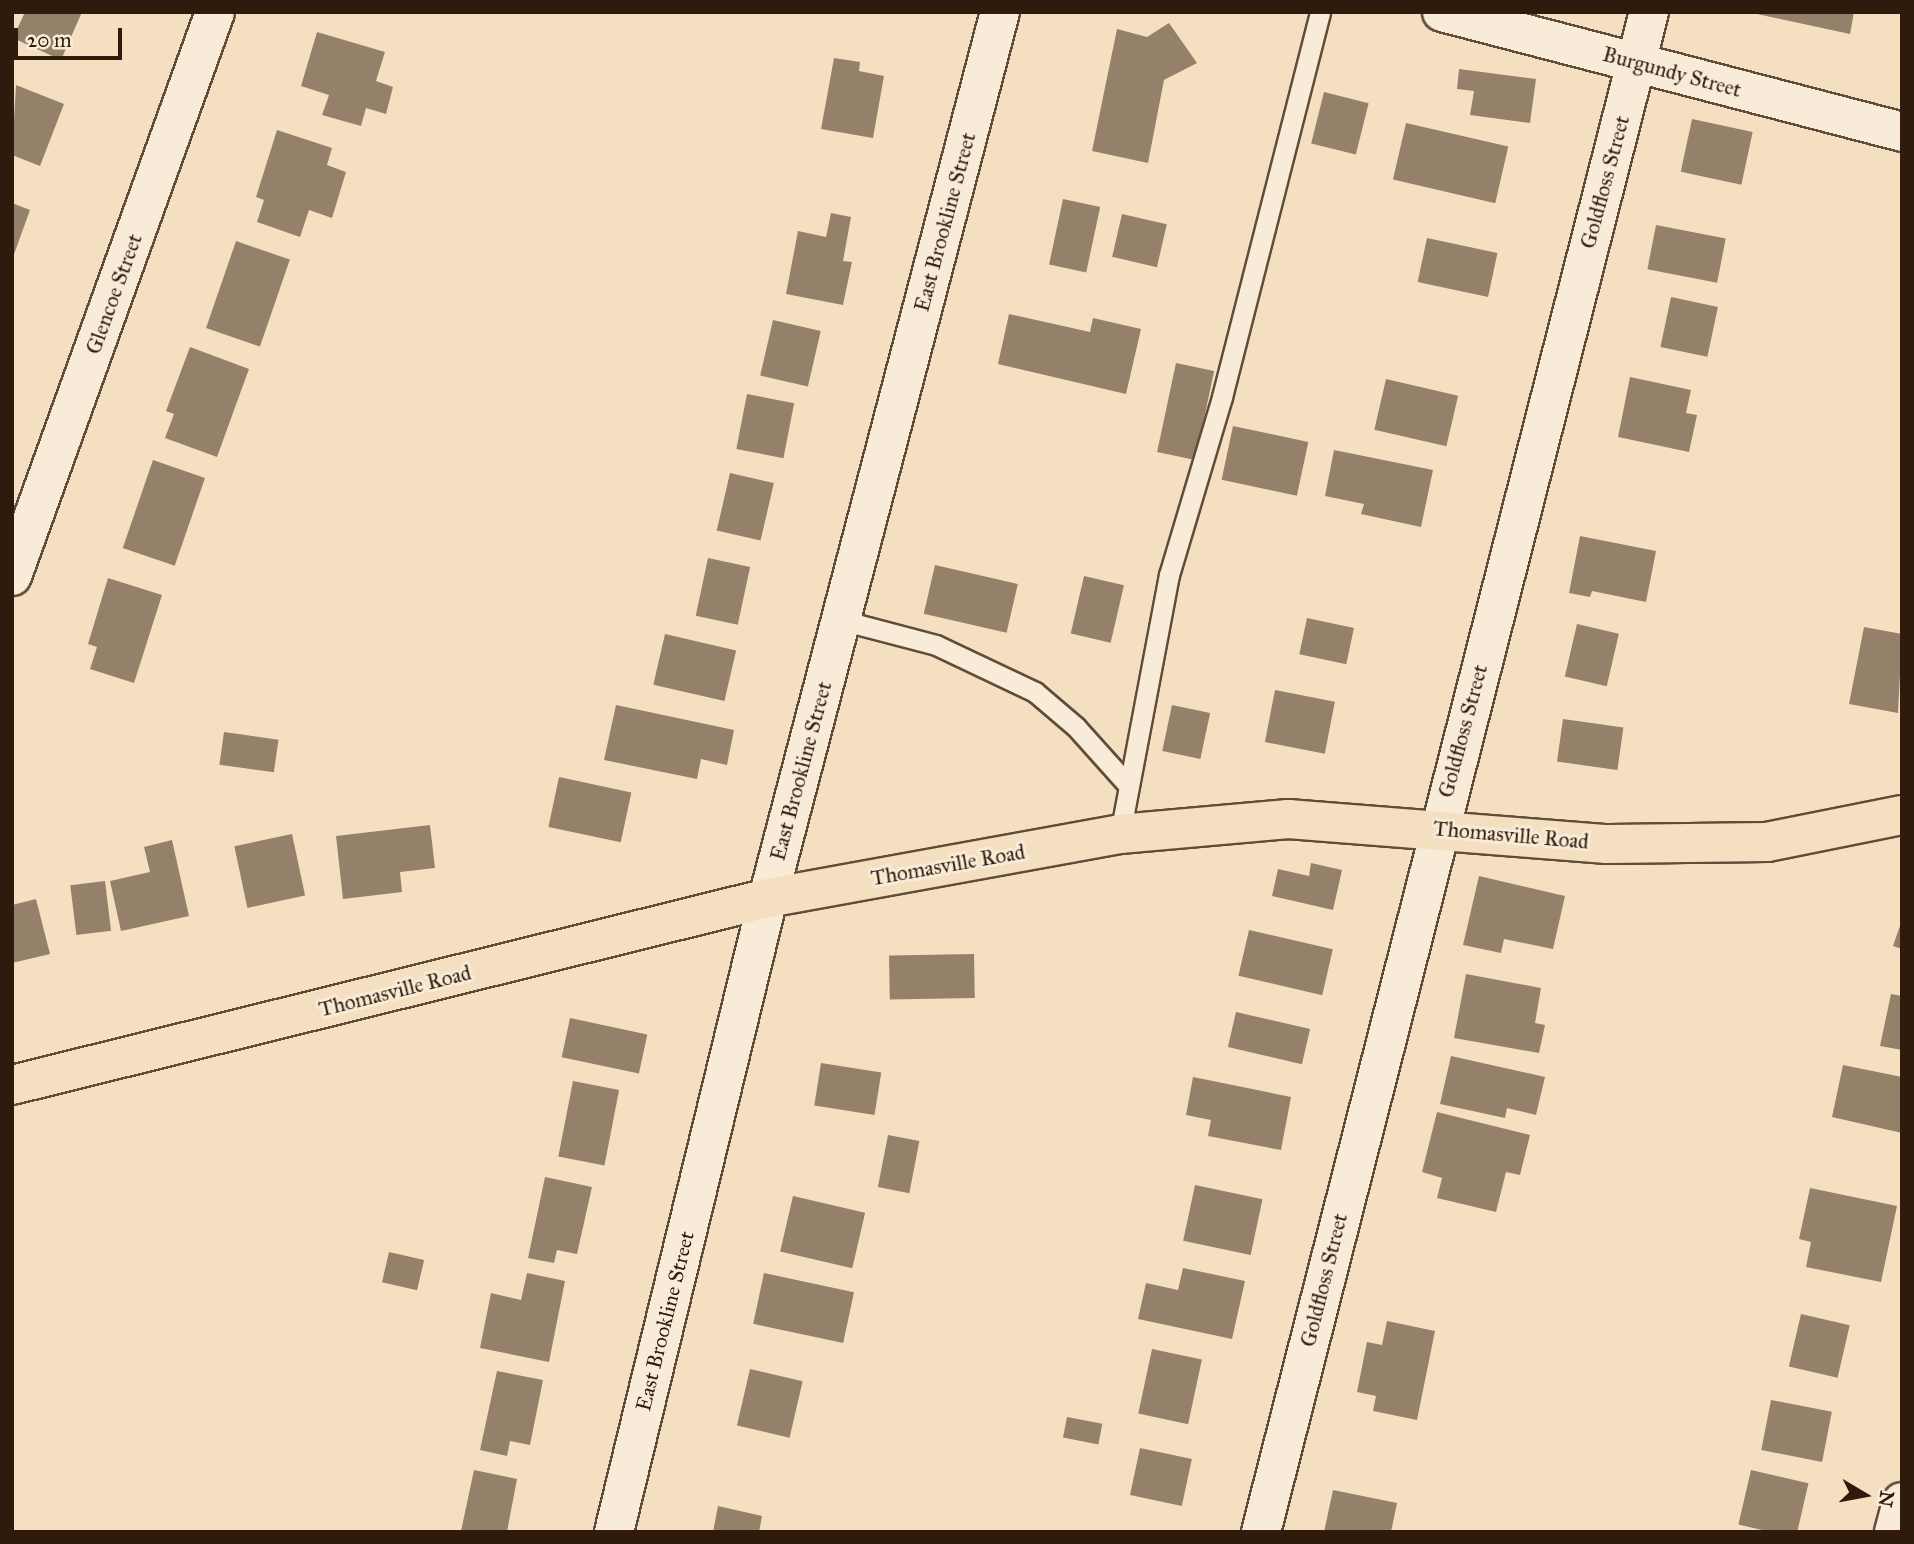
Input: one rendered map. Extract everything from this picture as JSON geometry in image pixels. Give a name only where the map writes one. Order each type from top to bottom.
[{"type":"main road","name":"Thomasville Road","points":[[12,1085],[768,898],[1120,834],[1288,819],[1437,828],[1607,844],[1767,842],[1902,815]]},
{"type":"street","name":"Glencoe Street","points":[[12,576],[215,12]]},
{"type":"street","name":"East Brookline Street","points":[[614,1532],[768,898],[1000,12]]},
{"type":"street","name":"Burgundy Street","points":[[1443,12],[1902,132]]},
{"type":"street","name":"Goldfloss Street","points":[[1261,1532],[1437,828],[1649,12]]},
{"type":"street","points":[[1894,1532],[1902,1502]]},
{"type":"lane","points":[[1120,834],[1170,575],[1222,397],[1320,12]]},
{"type":"lane","points":[[841,620],[936,645],[1035,692],[1076,727],[1129,786]]},
{"type":"building","points":[[25,12],[82,12],[61,60],[13,38]]},
{"type":"building","points":[[1748,12],[1854,12],[1850,34]]},
{"type":"building","points":[[1169,23],[1197,63],[1164,80],[1148,163],[1092,151],[1117,29],[1147,37]]},
{"type":"building","points":[[317,32],[385,52],[376,81],[393,87],[386,114],[366,108],[361,126],[322,115],[329,95],[301,86]]},
{"type":"building","points":[[834,58],[860,62],[859,71],[884,76],[873,138],[821,129]]},
{"type":"building","points":[[1459,69],[1536,79],[1530,123],[1470,115],[1474,91],[1457,89]]},
{"type":"building","points":[[16,85],[64,104],[40,166],[12,155]]},
{"type":"building","points":[[1324,92],[1369,103],[1356,155],[1311,143]]},
{"type":"building","points":[[1692,119],[1753,132],[1741,185],[1681,172]]},
{"type":"building","points":[[1406,123],[1508,147],[1495,203],[1393,180]]},
{"type":"building","points":[[277,130],[332,148],[327,165],[346,172],[332,218],[309,210],[300,237],[257,222],[264,200],[256,197]]},
{"type":"building","points":[[1063,199],[1100,207],[1086,272],[1049,265]]},
{"type":"building","points":[[12,203],[30,210],[13,257],[12,257]]},
{"type":"building","points":[[831,213],[851,217],[843,261],[852,262],[843,305],[786,294],[798,231],[826,237]]},
{"type":"building","points":[[1122,214],[1167,224],[1157,267],[1112,257]]},
{"type":"building","points":[[1656,225],[1726,239],[1717,283],[1647,269]]},
{"type":"building","points":[[1427,238],[1497,253],[1488,297],[1418,282]]},
{"type":"building","points":[[236,241],[290,260],[260,347],[206,328]]},
{"type":"building","points":[[1671,297],[1718,307],[1707,357],[1660,347]]},
{"type":"building","points":[[1009,314],[1090,332],[1093,318],[1141,329],[1126,394],[998,364]]},
{"type":"building","points":[[773,320],[821,331],[808,387],[760,376]]},
{"type":"building","points":[[190,347],[249,369],[217,457],[165,438],[174,414],[166,411]]},
{"type":"building","points":[[1176,363],[1214,371],[1195,460],[1157,452]]},
{"type":"building","points":[[1630,377],[1691,390],[1686,413],[1697,415],[1689,452],[1618,437]]},
{"type":"building","points":[[1386,379],[1458,396],[1446,446],[1374,430]]},
{"type":"building","points":[[747,394],[794,403],[783,458],[736,449]]},
{"type":"building","points":[[1233,426],[1308,442],[1297,496],[1222,480]]},
{"type":"building","points":[[1334,450],[1433,470],[1421,527],[1361,514],[1364,504],[1325,496]]},
{"type":"building","points":[[153,460],[205,478],[175,566],[123,548]]},
{"type":"building","points":[[730,473],[774,483],[761,541],[717,530]]},
{"type":"building","points":[[1580,536],[1656,551],[1646,602],[1592,591],[1590,597],[1569,593]]},
{"type":"building","points":[[708,558],[750,567],[738,625],[696,616]]},
{"type":"building","points":[[935,565],[1018,584],[1007,633],[924,614]]},
{"type":"building","points":[[1084,576],[1124,585],[1111,643],[1071,633]]},
{"type":"building","points":[[108,578],[162,595],[134,683],[90,669],[97,647],[88,644]]},
{"type":"building","points":[[1307,618],[1354,628],[1346,664],[1299,654]]},
{"type":"building","points":[[1577,624],[1619,634],[1607,686],[1565,677]]},
{"type":"building","points":[[1864,627],[1902,634],[1898,713],[1849,704]]},
{"type":"building","points":[[665,634],[736,650],[724,701],[653,685]]},
{"type":"building","points":[[1275,690],[1335,702],[1325,754],[1265,742]]},
{"type":"building","points":[[616,705],[734,730],[727,765],[701,759],[697,779],[604,760]]},
{"type":"building","points":[[1172,705],[1210,713],[1200,759],[1162,751]]},
{"type":"building","points":[[1563,719],[1623,727],[1617,770],[1557,762]]},
{"type":"building","points":[[224,732],[278,740],[274,772],[219,765]]},
{"type":"building","points":[[559,777],[631,792],[621,842],[548,827]]},
{"type":"building","points":[[430,825],[435,868],[400,872],[402,892],[343,899],[336,836]]},
{"type":"building","points":[[292,834],[305,896],[247,908],[234,846]]},
{"type":"building","points":[[172,840],[189,916],[121,931],[110,881],[150,872],[144,847]]},
{"type":"building","points":[[1311,863],[1342,870],[1333,910],[1272,896],[1278,869],[1309,876]]},
{"type":"building","points":[[1479,876],[1565,896],[1553,949],[1504,939],[1501,953],[1463,945]]},
{"type":"building","points":[[105,881],[111,931],[76,935],[70,885]]},
{"type":"building","points":[[36,899],[50,954],[12,963],[12,905]]},
{"type":"building","points":[[1902,920],[1902,949],[1893,946]]},
{"type":"building","points":[[1249,930],[1333,949],[1322,995],[1238,976]]},
{"type":"building","points":[[974,954],[975,998],[890,999],[889,955]]},
{"type":"building","points":[[1466,974],[1541,988],[1535,1023],[1545,1025],[1539,1053],[1454,1038]]},
{"type":"building","points":[[1891,994],[1902,996],[1902,1050],[1880,1046]]},
{"type":"building","points":[[1236,1012],[1310,1029],[1302,1064],[1228,1047]]},
{"type":"building","points":[[570,1018],[647,1034],[639,1074],[562,1057]]},
{"type":"building","points":[[1451,1056],[1545,1077],[1536,1115],[1507,1108],[1505,1118],[1440,1104]]},
{"type":"building","points":[[821,1063],[881,1073],[875,1115],[814,1105]]},
{"type":"building","points":[[1843,1065],[1902,1077],[1902,1133],[1832,1117]]},
{"type":"building","points":[[1193,1077],[1291,1097],[1281,1150],[1208,1136],[1211,1120],[1186,1115]]},
{"type":"building","points":[[573,1081],[619,1090],[604,1166],[558,1157]]},
{"type":"building","points":[[1437,1112],[1530,1135],[1520,1175],[1506,1172],[1496,1212],[1437,1198],[1442,1178],[1422,1172]]},
{"type":"building","points":[[888,1135],[919,1141],[909,1193],[878,1187]]},
{"type":"building","points":[[545,1177],[592,1187],[577,1254],[557,1250],[554,1263],[528,1258]]},
{"type":"building","points":[[1195,1185],[1262,1199],[1251,1255],[1183,1241]]},
{"type":"building","points":[[1810,1188],[1897,1206],[1881,1282],[1806,1267],[1811,1242],[1799,1239]]},
{"type":"building","points":[[793,1196],[865,1213],[852,1268],[780,1252]]},
{"type":"building","points":[[389,1252],[424,1260],[417,1290],[382,1282]]},
{"type":"building","points":[[1183,1268],[1245,1281],[1232,1339],[1138,1319],[1146,1283],[1178,1290]]},
{"type":"building","points":[[527,1273],[565,1281],[549,1362],[480,1348],[491,1293],[521,1300]]},
{"type":"building","points":[[764,1273],[854,1292],[843,1343],[753,1324]]},
{"type":"building","points":[[1801,1314],[1850,1325],[1838,1378],[1789,1367]]},
{"type":"building","points":[[1387,1321],[1435,1331],[1417,1420],[1373,1411],[1376,1396],[1357,1392],[1367,1342],[1382,1345]]},
{"type":"building","points":[[1152,1349],[1202,1360],[1188,1424],[1138,1414]]},
{"type":"building","points":[[750,1369],[803,1381],[790,1438],[737,1426]]},
{"type":"building","points":[[497,1371],[543,1380],[530,1445],[510,1441],[507,1456],[480,1450]]},
{"type":"building","points":[[1771,1400],[1832,1412],[1822,1462],[1761,1450]]},
{"type":"building","points":[[1067,1417],[1102,1424],[1098,1444],[1063,1438]]},
{"type":"building","points":[[1140,1448],[1192,1459],[1182,1506],[1130,1495]]},
{"type":"building","points":[[474,1470],[517,1479],[507,1532],[461,1531]]},
{"type":"building","points":[[1751,1470],[1808,1483],[1797,1532],[1771,1532],[1738,1525]]},
{"type":"building","points":[[1333,1490],[1397,1503],[1391,1532],[1324,1532]]},
{"type":"building","points":[[718,1506],[762,1516],[759,1532],[713,1532]]}]
